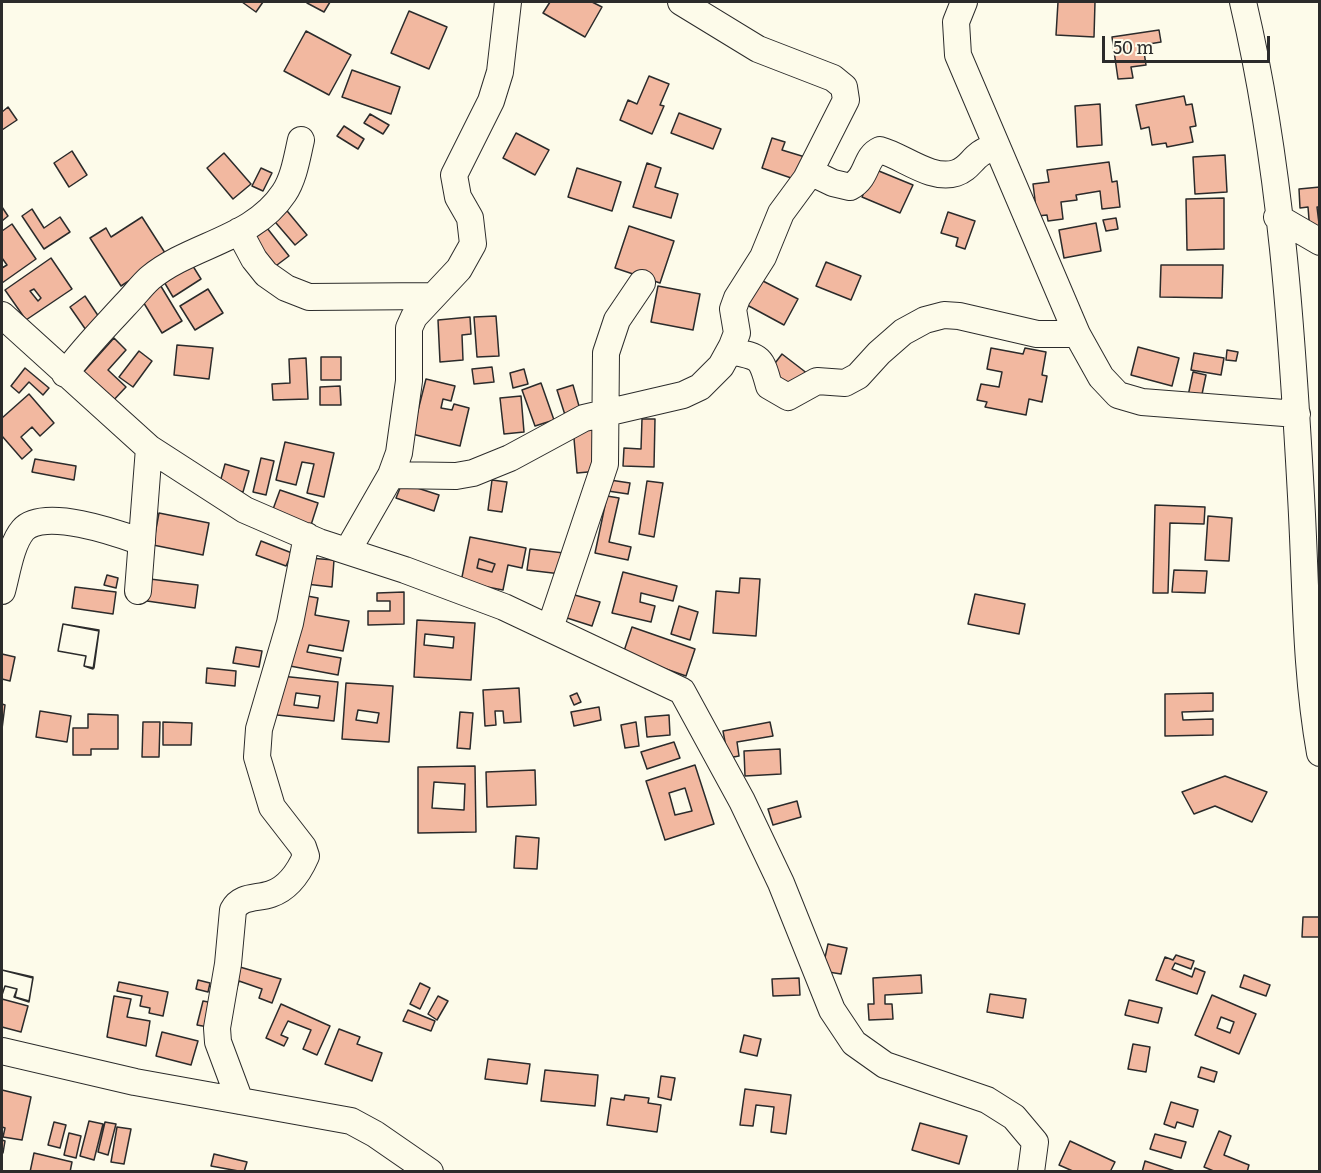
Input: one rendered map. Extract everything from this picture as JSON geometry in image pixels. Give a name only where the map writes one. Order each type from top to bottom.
[{"type":"street","points":[[348,550],[391,475],[405,425],[409,381],[409,328],[414,317],[459,269],[473,244],[470,218],[458,197],[454,176],[491,101],[500,72],[508,2]]},
{"type":"street","points":[[391,475],[456,476],[472,474],[510,458],[575,422],[683,395],[700,387],[721,366],[737,333],[733,309],[737,298],[763,257],[781,213],[810,172],[843,111],[846,100],[844,87],[833,78],[781,59],[738,38],[681,2]]},
{"type":"street","points":[[964,2],[956,22],[958,55],[995,147],[1077,334],[1101,377],[1118,395],[1142,402],[1297,414]]},
{"type":"street","points":[[1243,2],[1266,112],[1278,217],[1297,414],[1312,688],[1320,753]]},
{"type":"street","points":[[65,374],[92,340],[149,279],[176,260],[239,231],[261,216],[284,193],[294,170],[301,140]]},
{"type":"street","points":[[810,172],[833,183],[850,187],[861,181],[872,156],[880,150],[928,170],[945,174],[957,173],[982,151],[995,147]]},
{"type":"street","points":[[1278,217],[1320,242]]},
{"type":"street","points":[[239,231],[254,259],[266,274],[286,288],[309,297],[432,296]]},
{"type":"street","points":[[550,628],[605,464],[607,413],[604,366],[608,345],[617,320],[642,283]]},
{"type":"street","points":[[2,315],[149,448],[245,510],[307,536],[504,607],[682,691],[742,801],[781,884],[832,1010],[854,1043],[885,1065],[987,1100],[1014,1117],[1035,1142],[1030,1172]]},
{"type":"street","points":[[730,351],[758,357],[764,364],[769,386],[788,397],[817,381],[846,383],[858,376],[903,332],[925,320],[944,315],[959,316],[1037,334],[1077,334]]},
{"type":"street","points":[[138,591],[149,448]]},
{"type":"street","points":[[2,591],[22,531],[33,522],[46,520],[89,526],[142,542]]},
{"type":"street","points":[[240,1101],[219,1042],[217,1028],[228,964],[233,910],[241,901],[280,889],[295,878],[306,856],[303,847],[272,807],[257,757],[259,729],[290,623],[307,536]]},
{"type":"street","points":[[2,1051],[135,1082],[351,1122],[375,1134],[430,1172]]},
{"type":"building","points":[[242,2],[263,2],[256,12]]},
{"type":"building","points":[[308,2],[330,2],[324,12]]},
{"type":"building","points":[[550,2],[592,2],[602,7],[585,37],[543,13]]},
{"type":"building","points":[[1058,2],[1095,2],[1094,37],[1056,35]]},
{"type":"building","points":[[409,11],[447,27],[429,69],[391,53]]},
{"type":"building","points":[[1159,30],[1161,42],[1143,45],[1146,65],[1131,67],[1133,78],[1118,79],[1112,37]]},
{"type":"building","points":[[306,31],[351,55],[329,95],[284,71]]},
{"type":"building","points":[[352,70],[400,87],[391,114],[342,97]]},
{"type":"building","points":[[649,76],[669,84],[660,105],[664,106],[652,134],[620,120],[628,100],[637,104]]},
{"type":"building","points":[[1184,96],[1186,105],[1192,104],[1196,126],[1190,127],[1193,142],[1167,147],[1166,143],[1152,145],[1149,127],[1141,129],[1136,105]]},
{"type":"building","points":[[1100,104],[1102,145],[1077,147],[1075,106]]},
{"type":"building","points":[[8,107],[17,120],[2,130],[2,112]]},
{"type":"building","points":[[679,113],[721,129],[713,149],[671,133]]},
{"type":"building","points":[[370,114],[389,125],[383,134],[364,123]]},
{"type":"building","points":[[344,126],[364,139],[358,149],[337,136]]},
{"type":"building","points":[[516,133],[549,150],[535,175],[503,158]]},
{"type":"building","points":[[772,138],[785,142],[782,150],[805,157],[797,180],[762,168]]},
{"type":"building","points":[[72,151],[87,175],[69,187],[54,163]]},
{"type":"building","points":[[224,153],[251,184],[233,199],[207,168]]},
{"type":"building","points":[[1225,155],[1227,192],[1195,194],[1193,157]]},
{"type":"building","points":[[1109,162],[1112,182],[1117,181],[1120,207],[1102,209],[1100,191],[1076,195],[1077,200],[1061,202],[1063,219],[1048,221],[1047,215],[1037,216],[1033,184],[1049,182],[1047,170]]},
{"type":"building","points":[[647,163],[661,168],[655,187],[678,194],[671,218],[633,207]]},
{"type":"building","points":[[261,168],[272,173],[263,191],[252,186]]},
{"type":"building","points":[[577,168],[621,182],[612,211],[568,197]]},
{"type":"building","points":[[874,169],[913,185],[900,213],[862,197]]},
{"type":"building","points":[[1320,187],[1320,207],[1317,207],[1320,232],[1310,232],[1308,207],[1300,208],[1299,189]]},
{"type":"building","points":[[1224,198],[1224,249],[1187,250],[1186,199]]},
{"type":"building","points":[[283,206],[307,235],[295,245],[270,216]]},
{"type":"building","points":[[2,207],[8,216],[2,221]]},
{"type":"building","points":[[32,209],[44,228],[60,217],[70,232],[44,249],[22,216]]},
{"type":"building","points":[[948,212],[975,221],[965,249],[956,246],[958,238],[941,233]]},
{"type":"building","points":[[142,217],[167,256],[121,286],[90,238],[106,228],[111,237]]},
{"type":"building","points":[[1116,218],[1118,229],[1106,231],[1103,220]]},
{"type":"building","points":[[1096,223],[1101,251],[1064,258],[1059,230]]},
{"type":"building","points":[[12,224],[36,259],[2,283],[2,268],[7,265],[2,258],[2,231]]},
{"type":"building","points":[[629,226],[674,241],[660,283],[615,268]]},
{"type":"building","points":[[267,228],[289,256],[273,268],[251,241]]},
{"type":"building","points":[[51,258],[72,289],[26,320],[5,290]],"holes":[[[34,289],[41,298],[38,301],[30,291]]]},
{"type":"building","points":[[826,262],[861,276],[851,300],[816,286]]},
{"type":"building","points":[[191,263],[201,279],[173,297],[163,280]]},
{"type":"building","points":[[1161,265],[1223,265],[1222,298],[1160,297]]},
{"type":"building","points":[[761,280],[798,299],[784,325],[747,305]]},
{"type":"building","points":[[159,283],[182,321],[162,333],[139,295]]},
{"type":"building","points":[[658,286],[700,294],[693,330],[651,322]]},
{"type":"building","points":[[208,289],[223,313],[195,330],[180,306]]},
{"type":"building","points":[[85,296],[101,320],[86,330],[70,307]]},
{"type":"building","points":[[496,316],[499,356],[477,357],[474,317]]},
{"type":"building","points":[[470,317],[471,334],[462,335],[463,360],[440,362],[438,320]]},
{"type":"building","points":[[114,338],[126,350],[108,370],[126,387],[109,405],[79,377]]},
{"type":"building","points":[[177,345],[213,348],[209,379],[174,375]]},
{"type":"building","points":[[1138,347],[1179,358],[1172,386],[1131,375]]},
{"type":"building","points":[[991,348],[1023,354],[1025,348],[1046,352],[1042,375],[1047,376],[1042,402],[1029,399],[1026,415],[985,407],[987,402],[977,400],[981,384],[999,387],[1002,372],[987,369]]},
{"type":"building","points":[[1227,350],[1238,352],[1236,361],[1226,360]]},
{"type":"building","points":[[139,351],[152,361],[133,387],[119,377]]},
{"type":"building","points":[[1194,353],[1224,358],[1221,375],[1191,370]]},
{"type":"building","points":[[782,354],[808,374],[795,391],[769,371]]},
{"type":"building","points":[[321,357],[341,357],[341,380],[321,380]]},
{"type":"building","points":[[306,358],[308,399],[273,400],[272,384],[290,383],[289,359]]},
{"type":"building","points":[[492,367],[494,382],[474,384],[472,369]]},
{"type":"building","points":[[25,368],[49,388],[43,395],[29,382],[19,393],[11,386]]},
{"type":"building","points":[[524,369],[528,384],[513,388],[510,373]]},
{"type":"building","points":[[1193,372],[1206,375],[1201,399],[1188,396]]},
{"type":"building","points":[[426,379],[455,386],[451,401],[443,399],[441,408],[452,410],[454,404],[469,408],[460,446],[412,434]]},
{"type":"building","points":[[541,383],[554,420],[535,426],[522,390]]},
{"type":"building","points":[[573,385],[581,413],[566,418],[557,390]]},
{"type":"building","points":[[340,386],[341,405],[320,405],[320,387]]},
{"type":"building","points":[[29,394],[54,423],[40,436],[32,427],[21,437],[32,450],[22,459],[2,436],[2,418]]},
{"type":"building","points":[[521,396],[524,432],[504,434],[500,398]]},
{"type":"building","points":[[642,419],[655,419],[654,467],[623,466],[624,448],[641,449]]},
{"type":"building","points":[[595,425],[599,471],[577,473],[573,427]]},
{"type":"building","points":[[285,442],[334,453],[324,497],[307,493],[314,464],[302,462],[296,485],[276,480]]},
{"type":"building","points":[[261,458],[274,461],[266,495],[253,492]]},
{"type":"building","points":[[35,459],[76,466],[74,480],[32,472]]},
{"type":"building","points":[[225,464],[249,471],[243,492],[219,486]]},
{"type":"building","points":[[492,480],[507,482],[502,512],[488,510]]},
{"type":"building","points":[[610,480],[630,483],[628,494],[608,491]]},
{"type":"building","points":[[647,481],[663,483],[654,537],[639,534]]},
{"type":"building","points":[[402,483],[439,495],[434,511],[396,498]]},
{"type":"building","points":[[280,490],[318,503],[311,525],[272,512]]},
{"type":"building","points":[[607,496],[619,498],[609,542],[631,547],[628,560],[595,553]]},
{"type":"building","points":[[1155,505],[1205,507],[1204,524],[1170,523],[1168,593],[1153,593]]},
{"type":"building","points":[[159,513],[209,523],[203,555],[153,545]]},
{"type":"building","points":[[1208,516],[1232,518],[1229,561],[1205,560]]},
{"type":"building","points":[[470,537],[526,548],[522,568],[508,565],[503,590],[461,582]],"holes":[[[479,559],[495,564],[492,572],[477,568]]]},
{"type":"building","points":[[261,541],[292,553],[286,566],[256,555]]},
{"type":"building","points":[[530,549],[564,553],[561,574],[527,570]]},
{"type":"building","points":[[309,558],[334,560],[332,587],[306,584]]},
{"type":"building","points":[[479,559],[495,564],[492,572],[477,568]]},
{"type":"building","points":[[1174,570],[1207,571],[1205,593],[1172,592]]},
{"type":"building","points":[[623,572],[677,586],[673,601],[641,593],[640,602],[655,606],[651,622],[612,613]]},
{"type":"building","points":[[107,575],[118,578],[116,588],[104,585]]},
{"type":"building","points":[[740,578],[760,579],[756,636],[713,633],[716,591],[739,593]]},
{"type":"building","points":[[150,579],[198,585],[195,608],[147,601]]},
{"type":"building","points":[[75,587],[116,592],[113,614],[72,608]]},
{"type":"building","points":[[404,592],[404,624],[368,625],[368,611],[390,611],[390,601],[377,601],[377,593]]},
{"type":"building","points":[[571,594],[600,602],[592,626],[564,617]]},
{"type":"building","points":[[975,594],[1025,604],[1019,634],[968,624]]},
{"type":"building","points":[[302,595],[318,598],[315,615],[349,621],[343,651],[309,645],[307,652],[341,658],[338,675],[290,666]]},
{"type":"building","points":[[679,606],[698,612],[690,640],[671,634]]},
{"type":"building","points":[[417,620],[475,623],[471,680],[414,677]],"holes":[[[425,634],[454,637],[453,648],[424,645]]]},
{"type":"building","points":[[63,624],[99,631],[94,668],[84,666],[86,656],[58,651]]},
{"type":"building","points":[[63,624],[99,630],[93,669],[84,666],[86,656],[58,651]]},
{"type":"building","points":[[632,627],[695,649],[686,676],[623,654]]},
{"type":"building","points":[[236,647],[262,651],[259,667],[233,663]]},
{"type":"building","points":[[2,654],[15,657],[10,681],[2,679]]},
{"type":"building","points":[[207,668],[236,671],[235,686],[206,683]]},
{"type":"building","points":[[281,676],[338,682],[334,721],[277,715]],"holes":[[[296,693],[320,696],[318,708],[294,705]]]},
{"type":"building","points":[[346,683],[393,686],[389,742],[342,739]],"holes":[[[358,710],[379,713],[377,723],[356,720]]]},
{"type":"building","points":[[519,688],[521,722],[504,723],[503,711],[495,711],[496,725],[485,726],[483,690]]},
{"type":"building","points":[[577,693],[581,702],[574,705],[570,696]]},
{"type":"building","points":[[1213,693],[1213,711],[1182,712],[1183,720],[1213,719],[1213,735],[1165,736],[1165,694]]},
{"type":"building","points":[[2,704],[5,705],[2,729]]},
{"type":"building","points":[[599,707],[601,720],[574,726],[571,712]]},
{"type":"building","points":[[40,711],[71,716],[67,742],[36,737]]},
{"type":"building","points":[[460,712],[473,713],[470,749],[457,748]]},
{"type":"building","points":[[88,714],[118,715],[118,749],[91,749],[91,755],[73,755],[73,728],[88,728]]},
{"type":"building","points":[[669,715],[670,735],[647,737],[645,717]]},
{"type":"building","points":[[143,722],[160,722],[159,757],[142,757]]},
{"type":"building","points":[[163,722],[192,723],[191,745],[163,745]]},
{"type":"building","points":[[636,722],[639,746],[625,748],[621,725]]},
{"type":"building","points":[[770,722],[773,736],[737,742],[739,756],[728,758],[723,731]]},
{"type":"building","points":[[674,742],[680,758],[647,769],[641,752]]},
{"type":"building","points":[[780,749],[781,774],[745,776],[744,751]]},
{"type":"building","points":[[695,765],[714,824],[665,840],[646,781]],"holes":[[[685,788],[692,811],[675,815],[669,793]]]},
{"type":"building","points":[[475,766],[476,832],[418,833],[418,767]],"holes":[[[434,782],[465,784],[464,810],[432,808]]]},
{"type":"building","points":[[535,770],[536,805],[487,807],[486,772]]},
{"type":"building","points":[[1225,776],[1267,792],[1252,822],[1215,806],[1194,814],[1182,792]]},
{"type":"building","points":[[797,801],[801,817],[773,825],[768,809]]},
{"type":"building","points":[[516,836],[539,838],[537,869],[514,868]]},
{"type":"building","points":[[1303,917],[1320,917],[1320,937],[1302,937]]},
{"type":"building","points":[[828,944],[847,948],[841,974],[822,971]]},
{"type":"building","points":[[1176,955],[1194,961],[1191,969],[1175,963],[1172,969],[1192,977],[1195,968],[1205,972],[1197,994],[1156,980],[1165,957],[1173,960]]},
{"type":"building","points":[[233,965],[281,979],[272,1003],[259,998],[262,989],[239,981],[235,994]]},
{"type":"building","points":[[2,970],[33,978],[29,1001],[15,997],[17,989],[5,986],[2,995]]},
{"type":"building","points":[[2,970],[33,977],[29,1002],[14,997],[17,989],[5,986],[2,995]]},
{"type":"building","points":[[921,975],[922,993],[885,995],[885,1004],[892,1004],[893,1019],[869,1020],[868,1004],[874,1004],[873,978]]},
{"type":"building","points":[[1244,975],[1270,985],[1266,996],[1240,987]]},
{"type":"building","points":[[799,978],[800,995],[773,996],[772,979]]},
{"type":"building","points":[[198,980],[210,983],[208,992],[196,989]]},
{"type":"building","points":[[119,982],[168,992],[163,1016],[149,1013],[150,1008],[140,1006],[142,996],[117,991]]},
{"type":"building","points":[[420,983],[430,988],[420,1009],[410,1004]]},
{"type":"building","points":[[990,994],[1026,999],[1023,1018],[987,1012]]},
{"type":"building","points":[[1212,995],[1256,1014],[1239,1054],[1195,1035]],"holes":[[[1221,1017],[1234,1022],[1230,1033],[1217,1028]]]},
{"type":"building","points":[[114,996],[131,999],[127,1017],[150,1021],[146,1046],[107,1037]]},
{"type":"building","points":[[438,996],[448,1001],[437,1020],[428,1014]]},
{"type":"building","points":[[2,999],[28,1006],[21,1032],[2,1027]]},
{"type":"building","points":[[1129,1000],[1162,1008],[1158,1023],[1125,1015]]},
{"type":"building","points":[[203,1001],[214,1003],[208,1027],[197,1025]]},
{"type":"building","points":[[281,1004],[330,1026],[317,1055],[303,1049],[311,1030],[288,1021],[281,1035],[288,1038],[284,1046],[266,1038]]},
{"type":"building","points":[[408,1010],[435,1021],[431,1031],[403,1021]]},
{"type":"building","points":[[339,1029],[360,1037],[357,1044],[382,1053],[372,1081],[325,1064]]},
{"type":"building","points":[[162,1032],[198,1041],[191,1065],[156,1056]]},
{"type":"building","points":[[744,1035],[761,1039],[757,1056],[740,1052]]},
{"type":"building","points":[[1133,1044],[1150,1047],[1146,1072],[1128,1069]]},
{"type":"building","points":[[488,1059],[530,1064],[527,1084],[485,1079]]},
{"type":"building","points":[[1201,1067],[1217,1072],[1214,1082],[1198,1077]]},
{"type":"building","points":[[545,1070],[598,1075],[595,1106],[541,1101]]},
{"type":"building","points":[[661,1076],[675,1078],[671,1100],[658,1097]]},
{"type":"building","points":[[745,1089],[791,1095],[786,1134],[771,1132],[774,1107],[756,1105],[753,1126],[740,1125]]},
{"type":"building","points":[[2,1090],[31,1097],[22,1140],[3,1137],[5,1128],[2,1127]]},
{"type":"building","points":[[625,1095],[649,1098],[648,1103],[661,1105],[657,1132],[607,1125],[611,1098],[624,1100]]},
{"type":"building","points":[[1171,1102],[1198,1110],[1193,1127],[1177,1122],[1175,1128],[1164,1124]]},
{"type":"building","points":[[89,1121],[103,1124],[94,1160],[80,1156]]},
{"type":"building","points":[[54,1122],[66,1125],[60,1148],[48,1145]]},
{"type":"building","points":[[105,1122],[116,1124],[108,1155],[98,1152]]},
{"type":"building","points":[[920,1123],[967,1136],[959,1164],[912,1150]]},
{"type":"building","points":[[117,1127],[131,1129],[124,1164],[111,1162]]},
{"type":"building","points":[[1219,1131],[1231,1136],[1224,1155],[1249,1165],[1247,1172],[1216,1172],[1204,1167]]},
{"type":"building","points":[[69,1133],[81,1136],[76,1158],[64,1155]]},
{"type":"building","points":[[1155,1134],[1186,1142],[1181,1158],[1150,1149]]},
{"type":"building","points":[[2,1140],[5,1141],[3,1153],[2,1153]]},
{"type":"building","points":[[1070,1141],[1115,1162],[1110,1172],[1075,1172],[1059,1165]]},
{"type":"building","points":[[34,1153],[72,1162],[70,1172],[30,1172]]},
{"type":"building","points":[[214,1154],[247,1162],[244,1172],[211,1166]]},
{"type":"building","points":[[1145,1161],[1178,1172],[1142,1172]]}]
